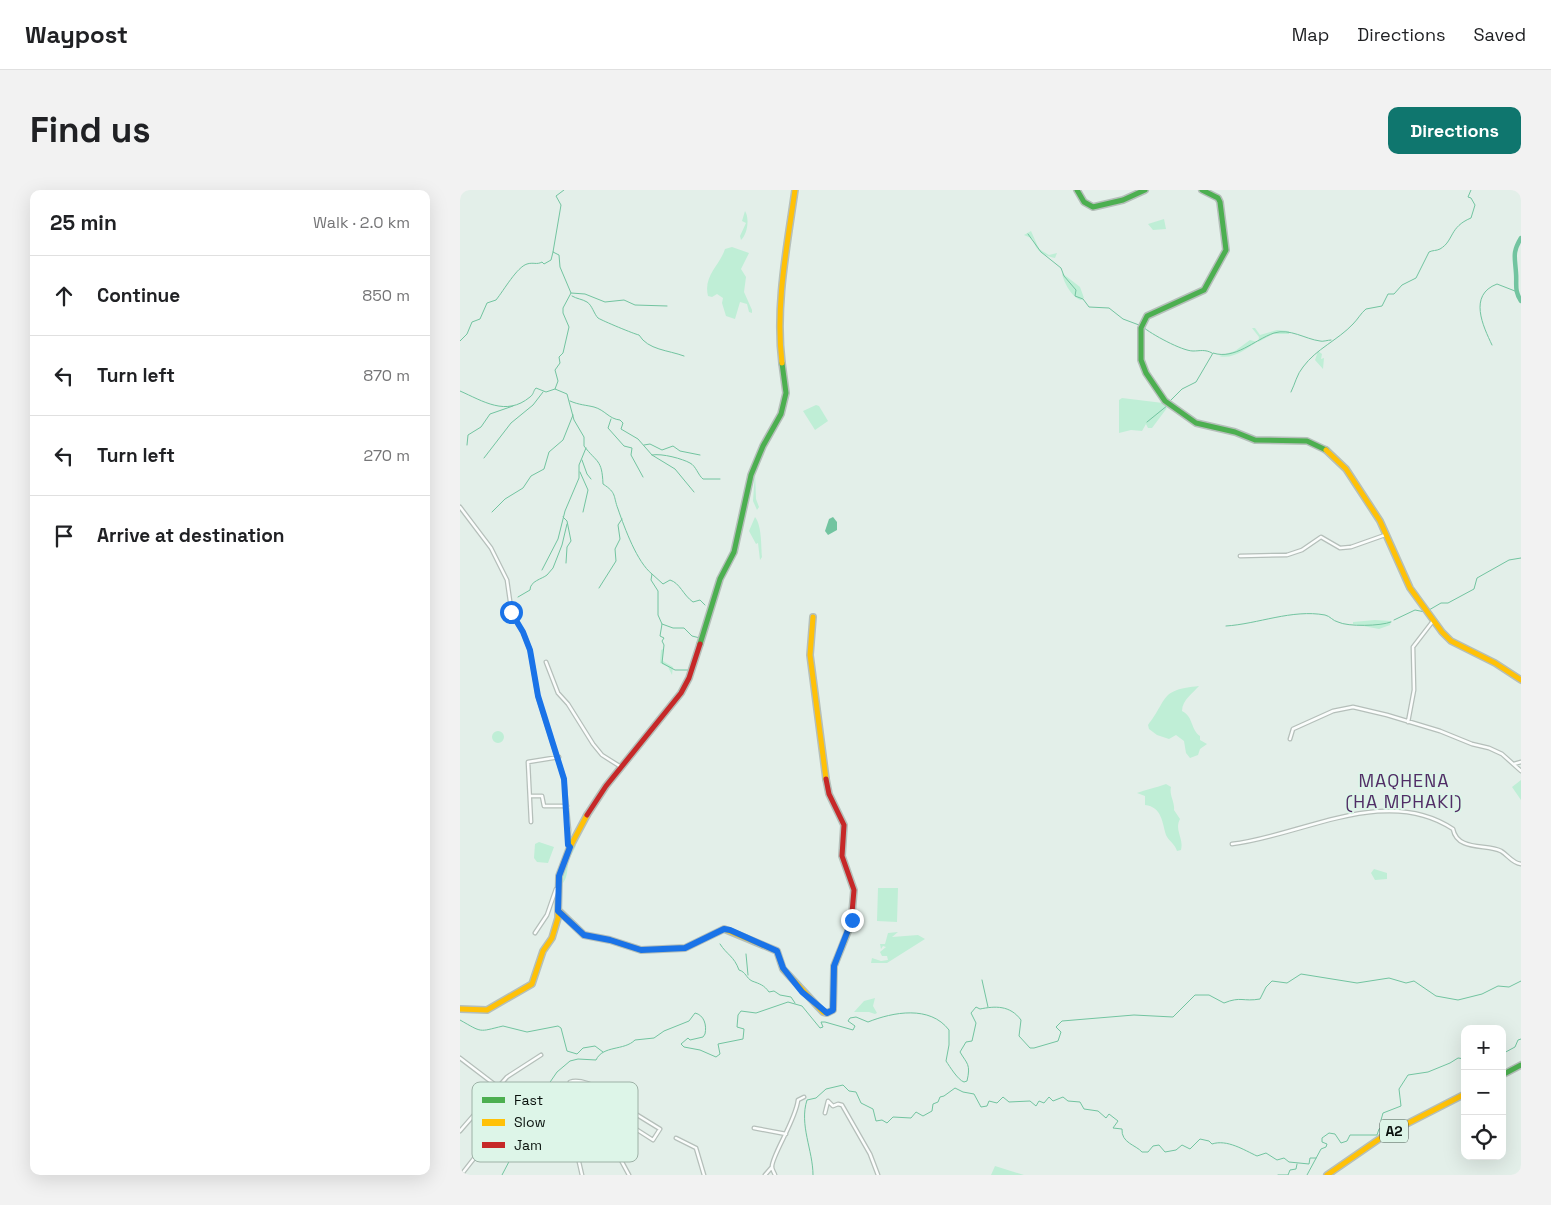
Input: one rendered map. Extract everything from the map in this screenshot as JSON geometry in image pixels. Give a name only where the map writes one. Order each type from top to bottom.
[{"type":"street","points":[[460,1008],[487,1010],[529,987],[543,950],[552,938],[558,911],[559,876],[570,847],[594,803],[687,684],[720,579],[734,552],[751,475],[763,446],[782,414],[786,393],[780,346],[782,278],[795,190]]},
{"type":"street","points":[[1076,190],[1084,202],[1093,208],[1123,200],[1145,190]]},
{"type":"street","points":[[1202,190],[1218,198],[1220,202],[1227,244],[1226,250],[1204,290],[1147,316],[1142,321],[1141,360],[1146,373],[1165,401],[1196,423],[1235,432],[1255,440],[1306,441],[1330,452],[1350,475],[1387,534],[1410,588],[1433,621],[1451,641],[1495,663],[1521,680]]},
{"type":"street","points":[[460,507],[491,548],[507,580],[512,614],[523,632],[530,650],[538,696],[559,757],[564,779],[568,845],[570,847]]},
{"type":"street","points":[[1240,556],[1286,554],[1302,550],[1321,538],[1337,547],[1351,547],[1387,534]]},
{"type":"street","points":[[558,911],[584,935],[610,940],[641,950],[685,948],[724,929],[730,930],[777,951],[783,968],[802,992],[823,1012],[827,1013],[833,1010],[834,966],[851,927],[854,890],[842,856],[844,825],[829,794],[823,766],[810,655],[813,617]]},
{"type":"street","points":[[1408,722],[1411,716],[1409,712],[1414,690],[1412,647],[1433,621]]},
{"type":"street","points":[[546,662],[552,682],[558,693],[593,744],[602,756],[621,767]]},
{"type":"street","points":[[1290,739],[1293,730],[1299,726],[1342,708],[1364,709],[1440,731],[1472,744],[1490,748],[1521,771]]},
{"type":"street","points":[[531,822],[528,762],[559,757]]},
{"type":"street","points":[[1514,764],[1521,762]]},
{"type":"street","points":[[530,796],[542,796],[544,806],[567,806]]},
{"type":"street","points":[[1232,844],[1350,815],[1374,811],[1402,812],[1439,822],[1453,829],[1455,837],[1468,845],[1501,851],[1517,864],[1521,864]]},
{"type":"street","points":[[535,933],[547,915],[556,889],[559,889]]},
{"type":"street","points":[[504,1082],[519,1068],[541,1055]]},
{"type":"street","points":[[460,1058],[491,1082]]},
{"type":"street","points":[[1506,1073],[1521,1066]]},
{"type":"street","points":[[570,1082],[583,1082]]},
{"type":"street","name":"A2","points":[[1327,1175],[1378,1140],[1461,1096]]},
{"type":"street","points":[[765,1175],[772,1167],[795,1116],[798,1100],[804,1097]]},
{"type":"street","points":[[825,1113],[828,1101],[833,1106],[842,1105],[870,1154],[878,1175]]},
{"type":"street","points":[[638,1115],[660,1129],[653,1140],[638,1130]]},
{"type":"street","points":[[460,1131],[472,1117]]},
{"type":"street","points":[[754,1128],[786,1134]]},
{"type":"street","points":[[676,1138],[696,1148],[704,1175]]},
{"type":"street","points":[[461,1175],[472,1161]]},
{"type":"street","points":[[579,1162],[582,1175]]},
{"type":"street","points":[[622,1162],[629,1175]]},
{"type":"street","points":[[772,1167],[774,1175]]},
{"type":"shaded area","points":[[745,211],[747,214],[747,227],[741,240],[740,236],[746,223],[742,221]]},
{"type":"shaded area","points":[[1164,219],[1166,229],[1153,230],[1148,224]]},
{"type":"shaded area","points":[[1031,231],[1039,249],[1049,255],[1057,253],[1055,258],[1041,252],[1036,247],[1033,239],[1024,235]]},
{"type":"shaded area","points":[[732,247],[749,253],[741,269],[746,277],[744,292],[752,310],[752,313],[749,312],[747,304],[740,302],[735,319],[726,316],[722,303],[723,298],[717,294],[712,297],[708,296],[707,289],[710,277],[725,249]]},
{"type":"shaded area","points":[[1062,273],[1080,287],[1084,298],[1078,299],[1071,293]]},
{"type":"shaded area","points":[[1252,328],[1255,328],[1260,335],[1277,330],[1289,331],[1289,334],[1273,334],[1258,342],[1259,337]]},
{"type":"shaded area","points":[[1250,340],[1257,342],[1234,355],[1219,356],[1235,351]]},
{"type":"shaded area","points":[[1318,351],[1322,354],[1321,359],[1324,358],[1323,369],[1315,360]]},
{"type":"shaded area","points":[[1122,398],[1163,403],[1167,408],[1152,428],[1148,428],[1146,424],[1142,431],[1131,430],[1119,433],[1119,400]]},
{"type":"shaded area","points":[[816,405],[819,406],[828,421],[815,430],[803,411]]},
{"type":"shaded area","points":[[755,472],[756,499],[759,507],[757,510],[753,501]]},
{"type":"shaded area","points":[[755,517],[761,536],[762,557],[760,560],[758,543],[756,544],[749,531]]},
{"type":"shaded area","points":[[833,517],[837,522],[837,530],[828,535],[825,531],[829,519]]},
{"type":"shaded area","points":[[1391,621],[1390,625],[1379,629],[1353,624],[1353,622]]},
{"type":"shaded area","points":[[663,649],[663,661],[673,667],[672,675],[668,667],[660,663],[661,650]]},
{"type":"shaded area","points":[[1199,686],[1186,700],[1182,711],[1188,716],[1200,736],[1200,740],[1207,744],[1200,749],[1198,755],[1190,758],[1186,753],[1184,741],[1176,735],[1169,739],[1157,735],[1149,729],[1148,725],[1166,697],[1171,693]]},
{"type":"shaded area","points":[[498,731],[504,737],[498,743],[492,737]]},
{"type":"shaded area","points":[[1521,780],[1521,800],[1512,787]]},
{"type":"shaded area","points":[[1166,784],[1171,787],[1174,810],[1180,819],[1178,827],[1182,846],[1181,850],[1177,851],[1166,835],[1158,812],[1151,806],[1145,805],[1145,796],[1137,793]]},
{"type":"shaded area","points":[[539,842],[554,847],[548,863],[537,862],[534,858],[535,844]]},
{"type":"shaded area","points":[[573,844],[576,845],[575,849],[569,860],[567,875],[563,883],[560,877]]},
{"type":"shaded area","points":[[1374,869],[1387,873],[1387,879],[1375,880],[1371,873]]},
{"type":"shaded area","points":[[878,888],[898,888],[897,922],[877,921]]},
{"type":"shaded area","points":[[898,932],[892,937],[918,935],[925,939],[887,963],[871,963],[872,958],[881,961],[888,960],[887,956],[882,956],[880,952],[886,947],[883,946],[881,949],[880,944],[885,944],[888,933]]},
{"type":"shaded area","points":[[875,998],[873,1006],[877,1013],[854,1012],[864,1001]]},
{"type":"shaded area","points":[[995,1166],[1024,1175],[991,1175]]},
{"type":"waterway","points":[[564,190],[556,196],[561,205],[553,252],[559,255],[560,267],[571,293],[563,308],[563,313],[569,327],[563,353],[559,357],[560,363],[555,370],[558,381],[555,389],[567,394],[574,420],[584,437],[584,446],[600,465],[603,484],[614,495],[616,505],[632,544],[641,562],[652,574],[651,580],[658,591],[658,615],[662,624],[660,636],[664,638],[662,641],[664,645],[662,663],[675,670],[688,670]]},
{"type":"waterway","points":[[1291,392],[1299,373],[1308,361],[1347,330],[1366,309],[1382,306],[1388,294],[1394,294],[1402,285],[1416,278],[1429,252],[1439,250],[1444,246],[1455,230],[1471,218],[1475,205],[1471,198],[1468,197],[1471,190]]},
{"type":"waterway","points":[[1028,234],[1041,252],[1061,268],[1064,276],[1076,290],[1075,296],[1083,299],[1089,307],[1109,308],[1123,319],[1139,325]]},
{"type":"waterway","points":[[1521,238],[1515,255],[1517,290],[1521,301]]},
{"type":"waterway","points":[[460,341],[467,334],[472,322],[480,319],[487,303],[496,300],[519,269],[529,263],[542,262],[544,264],[551,260],[553,252]]},
{"type":"waterway","points":[[1492,345],[1482,320],[1480,303],[1488,289],[1497,284],[1515,291]]},
{"type":"waterway","points":[[571,293],[585,294],[605,302],[624,300],[635,305],[667,306]]},
{"type":"waterway","points":[[572,296],[589,303],[598,318],[639,335],[653,347],[684,356]]},
{"type":"waterway","points":[[1143,327],[1174,345],[1188,350],[1212,353]]},
{"type":"waterway","points":[[1169,402],[1182,389],[1196,382],[1213,353],[1229,354],[1237,352],[1267,336],[1280,332],[1292,333],[1314,340],[1331,340]]},
{"type":"waterway","points":[[460,391],[486,403],[503,407],[521,403],[531,396],[536,388],[546,392],[555,389]]},
{"type":"waterway","points":[[484,458],[511,423],[533,405],[543,392]]},
{"type":"waterway","points":[[570,401],[598,408],[613,418],[620,420],[623,423],[621,429],[638,439],[652,455],[675,469],[694,492]]},
{"type":"waterway","points":[[1147,422],[1168,405]]},
{"type":"waterway","points":[[467,445],[468,435],[481,427],[490,414],[513,406]]},
{"type":"waterway","points":[[492,512],[505,499],[523,488],[531,476],[544,469],[549,452],[563,440],[573,415]]},
{"type":"waterway","points":[[611,419],[608,428],[624,446],[632,448],[631,455],[643,477]]},
{"type":"waterway","points":[[644,445],[650,444],[662,450],[673,446],[680,451],[700,455]]},
{"type":"waterway","points":[[542,570],[558,539],[565,511],[579,478],[579,465],[586,448]]},
{"type":"waterway","points":[[652,455],[667,456],[687,461],[694,466],[703,479],[720,479]]},
{"type":"waterway","points":[[582,460],[591,479]]},
{"type":"waterway","points":[[580,472],[588,490],[583,512]]},
{"type":"waterway","points":[[563,517],[567,521],[571,541],[567,547],[566,563]]},
{"type":"waterway","points":[[599,588],[616,561],[615,549],[620,539],[618,525],[622,519]]},
{"type":"waterway","points":[[518,597],[530,590],[534,582],[547,575],[553,568],[562,545],[567,524]]},
{"type":"waterway","points":[[1429,610],[1441,603],[1448,603],[1474,589],[1477,578],[1509,560],[1521,558]]},
{"type":"waterway","points":[[652,574],[663,584],[670,580],[679,586],[693,602],[700,600],[705,605]]},
{"type":"waterway","points":[[1394,620],[1415,610],[1425,612]]},
{"type":"waterway","points":[[1226,626],[1300,614],[1325,615],[1349,625],[1372,625],[1391,622]]},
{"type":"waterway","points":[[662,624],[673,628],[684,628],[692,636],[700,638]]},
{"type":"waterway","points":[[720,944],[739,970],[750,980],[762,985],[769,992],[774,991],[780,995],[791,997],[795,1003]]},
{"type":"waterway","points":[[746,954],[748,975]]},
{"type":"waterway","points":[[550,1082],[557,1072],[570,1061],[578,1059],[596,1060],[604,1052],[625,1046],[635,1040],[654,1038],[664,1031],[689,1021],[695,1013],[701,1016],[704,1021],[706,1027],[705,1034],[703,1037],[690,1040],[688,1038],[681,1044],[684,1047],[700,1050],[716,1057],[720,1054],[718,1044],[743,1039],[744,1029],[737,1027],[738,1015],[741,1011],[756,1013],[788,1002],[802,1006],[820,1028],[823,1027],[821,1022],[825,1022],[853,1030],[855,1026],[848,1021],[850,1018],[856,1017],[868,1022],[878,1018],[911,1013],[932,1017],[949,1030],[946,1061],[964,1082],[967,1081],[968,1068],[960,1052],[966,1042],[972,1041],[976,1023],[971,1013],[976,1007],[980,1009],[1002,1008],[1017,1015],[1021,1020],[1019,1036],[1030,1048],[1034,1048],[1058,1041],[1061,1032],[1056,1027],[1062,1021],[1134,1015],[1173,1017],[1195,995],[1209,995],[1224,1003],[1238,999],[1260,999],[1266,987],[1272,981],[1287,983],[1301,974],[1357,983],[1389,978],[1406,983],[1414,981],[1436,996],[1458,1000],[1482,994],[1498,986],[1509,987],[1521,981]]},
{"type":"waterway","points":[[982,980],[988,1007]]},
{"type":"waterway","points":[[460,1020],[481,1030],[503,1026],[527,1032],[558,1026],[561,1028],[567,1051],[577,1054],[583,1048],[595,1046],[603,1052]]},
{"type":"waterway","points":[[1506,1052],[1515,1047],[1518,1040],[1521,1039]]},
{"type":"waterway","points":[[1307,1175],[1321,1149],[1326,1147],[1327,1144],[1322,1142],[1322,1138],[1329,1133],[1335,1134],[1341,1143],[1347,1141],[1350,1135],[1377,1135],[1379,1129],[1384,1126],[1381,1120],[1383,1113],[1401,1106],[1399,1089],[1408,1075],[1428,1072],[1458,1058],[1461,1058]]},
{"type":"waterway","points":[[813,1175],[805,1128],[807,1100],[816,1098],[826,1089],[843,1085],[849,1091],[856,1092],[861,1103],[873,1109],[876,1121],[882,1120],[887,1123],[893,1117],[911,1118],[916,1112],[923,1116],[932,1111],[933,1104],[938,1102],[940,1097],[955,1088],[974,1094],[981,1107],[987,1106],[989,1101],[997,1103],[1003,1097],[1009,1102],[1030,1101],[1036,1106],[1039,1101],[1044,1103],[1049,1097],[1053,1101],[1063,1097],[1068,1101],[1080,1102],[1084,1109],[1098,1111],[1106,1118],[1109,1114],[1118,1121],[1113,1128],[1122,1129],[1122,1134],[1126,1141],[1142,1152],[1148,1152],[1153,1146],[1159,1145],[1165,1152],[1176,1150],[1182,1145],[1190,1149],[1200,1139],[1209,1141],[1212,1144],[1229,1144],[1257,1156],[1266,1153],[1277,1160],[1284,1158],[1289,1162],[1309,1164],[1310,1158],[1316,1158]]},
{"type":"waterway","points":[[502,1175],[509,1162]]},
{"type":"waterway","points":[[1278,1175],[1288,1175],[1290,1170],[1296,1169],[1297,1164]]},
{"type":"traffic: fast","points":[[1077,190],[1084,202],[1093,207],[1123,200],[1145,190]]},
{"type":"traffic: fast","points":[[1202,190],[1218,198],[1220,202],[1226,250],[1204,290],[1147,316],[1141,328],[1141,360],[1146,373],[1165,401],[1196,423],[1235,432],[1255,440],[1307,441],[1326,450]]},
{"type":"traffic: fast","points":[[700,644],[720,579],[734,552],[751,475],[763,446],[781,414],[786,393],[782,363]]},
{"type":"traffic: fast","points":[[1506,1073],[1521,1065]]},
{"type":"traffic: slow","points":[[782,363],[780,342],[781,298],[795,190]]},
{"type":"traffic: slow","points":[[1326,450],[1346,469],[1380,521],[1410,588],[1442,632],[1451,641],[1495,663],[1521,680]]},
{"type":"traffic: slow","points":[[813,617],[810,655],[826,779]]},
{"type":"traffic: slow","points":[[460,1009],[487,1010],[532,984],[543,951],[552,938],[558,918],[559,876],[570,847],[587,815]]},
{"type":"traffic: slow","points":[[559,911],[584,935],[610,940],[641,950],[685,948],[724,929],[777,951],[783,969],[823,1012],[827,1013],[833,1010],[834,966],[851,924]]},
{"type":"traffic: slow","points":[[1327,1175],[1385,1135],[1461,1096]]},
{"type":"traffic: jam","points":[[587,815],[606,786],[681,693],[689,678],[700,644]]},
{"type":"traffic: jam","points":[[826,779],[829,794],[844,825],[842,856],[854,890],[851,924]]},
{"type":"district","name":"MAQHENA (HA MPHAKI)","points":[[1404,791]]},
{"type":"route","points":[[511,612],[523,632],[533,659],[538,696],[559,757],[564,779],[569,830],[568,845],[570,847],[559,876],[558,911],[562,912],[584,935],[610,940],[641,950],[651,948],[673,950],[685,948],[708,939],[724,929],[730,930],[777,951],[783,968],[802,992],[823,1012],[831,1013],[834,998],[834,966],[851,927],[852,920]]}]
